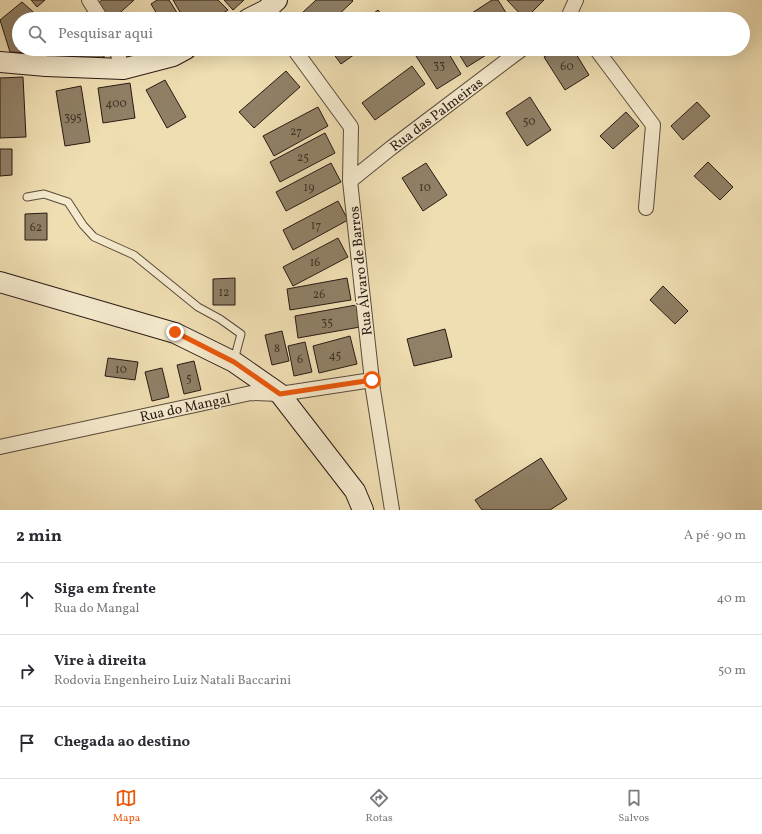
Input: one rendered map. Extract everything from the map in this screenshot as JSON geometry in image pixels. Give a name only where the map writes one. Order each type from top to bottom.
[{"type":"main road","points":[[0,62],[46,66],[123,69],[173,56]]},
{"type":"main road","points":[[0,282],[175,332],[234,362],[280,394],[355,491],[363,510]]},
{"type":"street","points":[[91,0],[97,12]]},
{"type":"street","points":[[570,12],[576,0]]},
{"type":"street","points":[[118,56],[123,69]]},
{"type":"street","name":"Rua Álvaro de Barros","points":[[299,56],[351,127],[350,181],[372,380],[392,510]]},
{"type":"street","name":"Rua das Palmeiras","points":[[350,181],[513,56]]},
{"type":"street","points":[[601,56],[653,125],[646,208]]},
{"type":"street","name":"Rua do Mangal","points":[[0,447],[251,393],[280,394],[372,380]]},
{"type":"lane","points":[[27,197],[44,194],[68,202],[83,225],[94,237],[134,255],[198,307],[220,319],[241,334],[234,362]]},
{"type":"building","points":[[31,0],[45,0],[37,7]]},
{"type":"building","points":[[102,0],[134,0],[121,12],[104,12],[97,4]]},
{"type":"building","points":[[157,0],[169,0],[177,12],[156,12],[151,4]]},
{"type":"building","points":[[173,0],[218,0],[228,10],[225,12],[180,12]]},
{"type":"building","points":[[224,0],[244,0],[233,10]]},
{"type":"building","points":[[316,0],[353,1],[341,12],[303,12]]},
{"type":"building","points":[[492,0],[498,0],[506,12],[474,12]]},
{"type":"building","points":[[507,0],[544,0],[532,12],[518,12]]},
{"type":"building","points":[[22,2],[33,12],[12,12],[12,52],[10,52],[0,20]]},
{"type":"building","points":[[59,56],[81,56],[81,60],[59,60]]},
{"type":"building","points":[[83,56],[104,56],[104,60],[83,61]]},
{"type":"building","points":[[335,56],[352,56],[341,64]]},
{"type":"building","points":[[416,56],[450,56],[461,74],[437,89]]},
{"type":"building","points":[[460,56],[485,56],[467,67]]},
{"type":"building","points":[[577,56],[589,75],[565,90],[544,57]]},
{"type":"building","points":[[412,66],[425,84],[375,120],[362,103]]},
{"type":"building","points":[[286,71],[300,87],[254,128],[239,112]]},
{"type":"building","points":[[23,77],[26,137],[0,138],[0,78]]},
{"type":"building","points":[[165,80],[186,117],[167,128],[146,90]]},
{"type":"building","points":[[130,83],[135,118],[103,123],[98,88]]},
{"type":"building","points":[[81,86],[90,142],[65,146],[56,91]]},
{"type":"building","points":[[530,97],[551,130],[527,146],[506,113]]},
{"type":"building","points":[[697,102],[710,116],[683,140],[671,126]]},
{"type":"building","points":[[318,107],[328,126],[274,156],[263,136]]},
{"type":"building","points":[[626,112],[639,126],[613,149],[600,136]]},
{"type":"building","points":[[325,133],[335,153],[280,182],[270,162]]},
{"type":"building","points":[[0,149],[12,149],[12,175],[0,176]]},
{"type":"building","points":[[708,162],[733,187],[720,200],[694,176]]},
{"type":"building","points":[[331,163],[341,182],[286,211],[276,192]]},
{"type":"building","points":[[426,163],[447,195],[423,211],[402,178]]},
{"type":"building","points":[[338,201],[348,220],[293,250],[283,230]]},
{"type":"building","points":[[47,213],[47,240],[25,240],[25,214]]},
{"type":"building","points":[[338,238],[348,257],[293,286],[283,267]]},
{"type":"building","points":[[235,278],[235,305],[213,305],[213,279]]},
{"type":"building","points":[[347,278],[351,300],[290,310],[287,289]]},
{"type":"building","points":[[663,286],[688,311],[675,324],[650,300]]},
{"type":"building","points":[[356,305],[360,327],[298,338],[295,316]]},
{"type":"building","points":[[445,329],[452,357],[414,366],[407,339]]},
{"type":"building","points":[[282,331],[289,361],[272,365],[265,335]]},
{"type":"building","points":[[350,336],[357,364],[319,373],[313,346]]},
{"type":"building","points":[[305,342],[312,372],[294,376],[288,346]]},
{"type":"building","points":[[108,358],[138,362],[135,380],[105,376]]},
{"type":"building","points":[[194,361],[201,390],[184,394],[177,365]]},
{"type":"building","points":[[162,368],[169,397],[152,401],[145,372]]},
{"type":"building","points":[[541,458],[567,499],[550,510],[482,510],[475,500]]},
{"type":"route","points":[[175,332],[234,362],[280,394],[372,380]]}]
